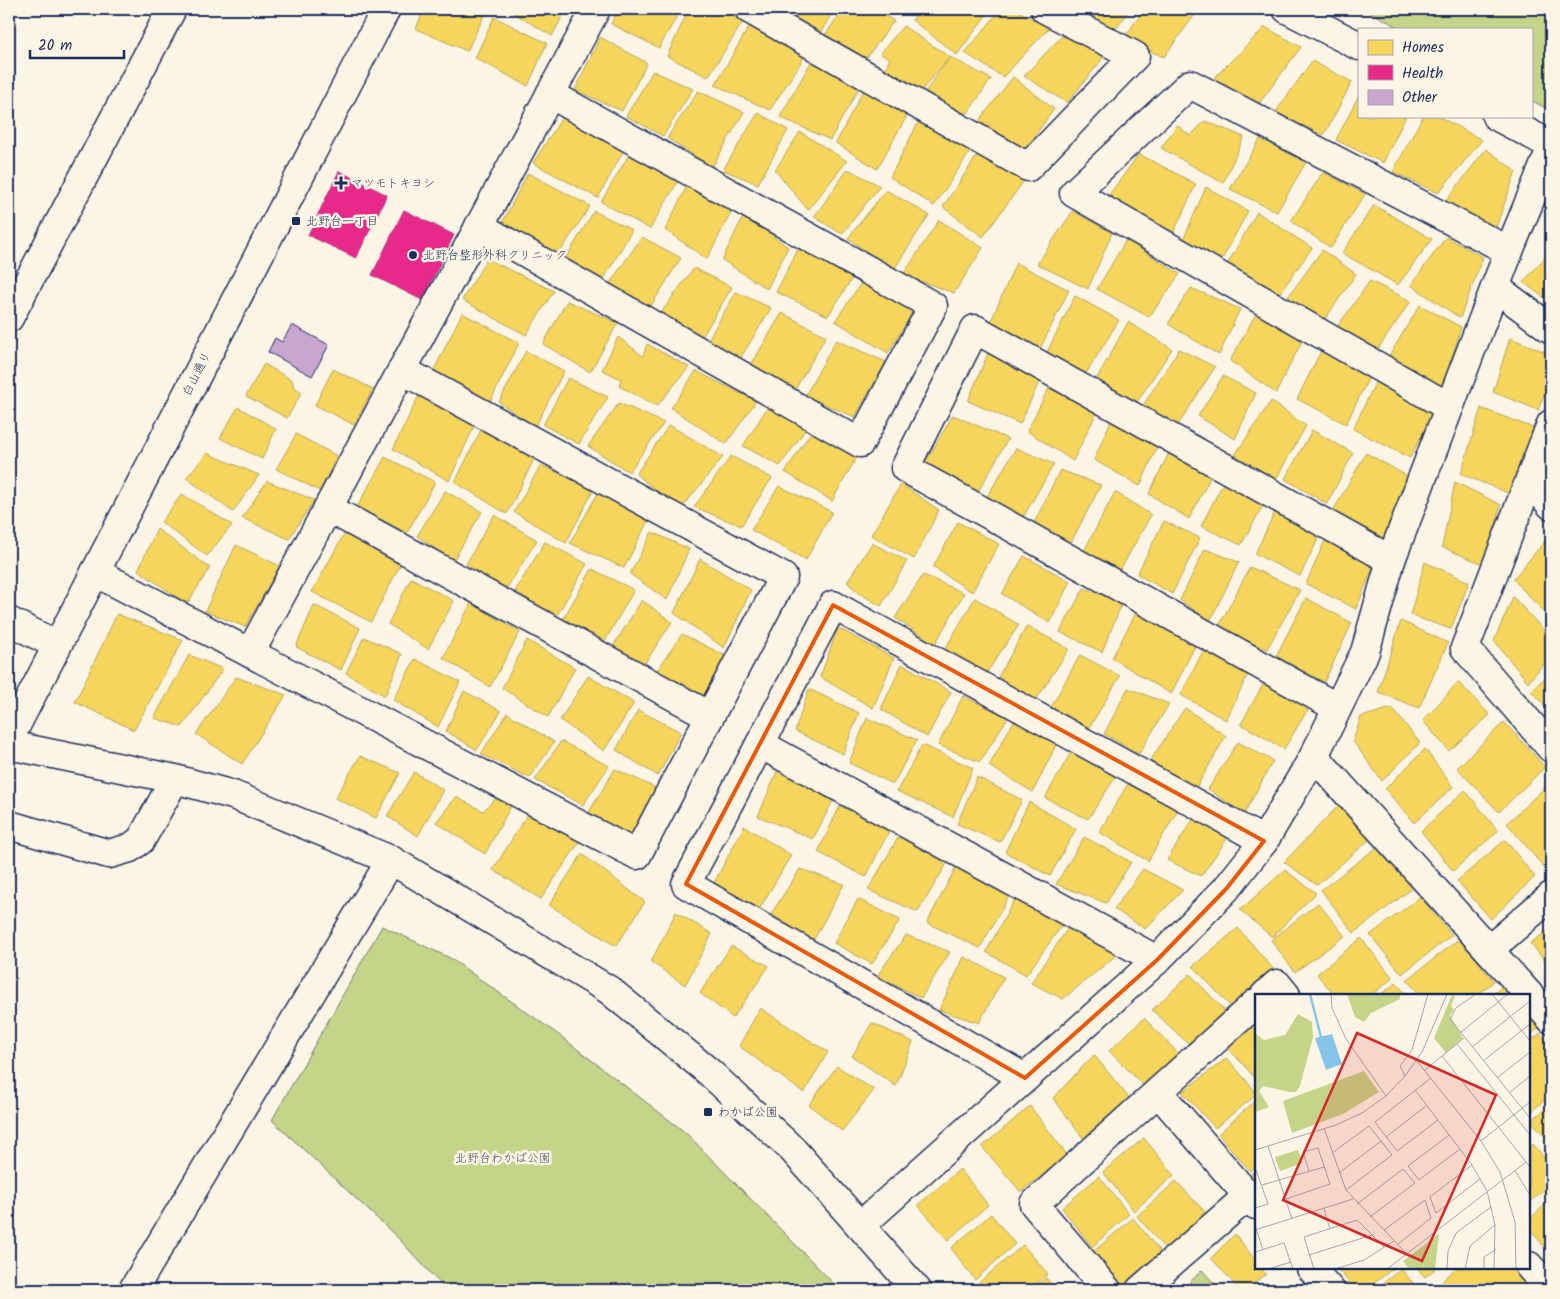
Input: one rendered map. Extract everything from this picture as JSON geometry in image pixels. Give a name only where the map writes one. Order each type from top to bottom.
[{"type":"street","points":[[9,318],[172,9]]},
{"type":"street","name":"白山通り","points":[[9,739],[386,9]]},
{"type":"street","points":[[250,653],[596,9]]},
{"type":"street","points":[[749,9],[1028,167],[1135,56],[1045,9]]},
{"type":"street","points":[[1287,9],[1358,45]]},
{"type":"street","points":[[1449,407],[1074,193],[1190,84],[1509,251]]},
{"type":"street","points":[[479,226],[860,443],[933,306],[550,94]]},
{"type":"street","points":[[1500,118],[1551,145]]},
{"type":"street","points":[[860,1226],[1157,960],[1226,889],[1264,841],[1314,756],[1336,707],[1365,652],[1391,560],[1509,251],[1551,149]]},
{"type":"street","points":[[1495,287],[1551,328]]},
{"type":"street","points":[[1336,707],[905,468],[975,329],[1391,560]]},
{"type":"street","points":[[95,572],[637,855],[783,578],[402,370]]},
{"type":"street","points":[[1551,424],[1465,648],[1551,748]]},
{"type":"street","points":[[1530,480],[1551,505]]},
{"type":"street","points":[[328,508],[710,716]]},
{"type":"street","points":[[1025,1078],[686,884],[833,605],[1264,841]]},
{"type":"street","points":[[9,621],[57,645]]},
{"type":"street","points":[[760,744],[1157,960]]},
{"type":"street","points":[[9,745],[175,779],[233,796],[391,860],[609,990],[709,1072],[792,1149],[917,1290]]},
{"type":"street","points":[[1314,756],[1529,994]]},
{"type":"street","points":[[9,825],[109,854],[130,848],[141,840],[175,779]]},
{"type":"street","points":[[133,1290],[391,860]]},
{"type":"street","points":[[1490,949],[1551,896]]},
{"type":"street","points":[[1266,994],[1277,984],[1285,994]]},
{"type":"street","points":[[1530,995],[1551,1019]]},
{"type":"street","points":[[1107,1290],[1034,1204],[1255,1004]]},
{"type":"street","points":[[1140,1290],[1252,1201],[1158,1092]]},
{"type":"street","points":[[1312,1269],[1330,1290]]},
{"type":"highlighted area","points":[[833,605],[1264,841],[1226,889],[1157,960],[1025,1078],[686,884]]},
{"type":"green space","points":[[1365,9],[1551,9],[1551,111],[1532,101],[1532,28],[1399,28]]},
{"type":"green space","name":"北野台わかば公園","points":[[382,926],[450,958],[559,1035],[686,1133],[840,1290],[446,1290],[398,1238],[272,1120]]},
{"type":"green space","points":[[1202,1270],[1220,1290],[1182,1290]]},
{"type":"building: Homes","points":[[424,9],[487,10],[467,51],[416,29]]},
{"type":"building: Homes","points":[[507,9],[566,9],[552,36]]},
{"type":"building: Homes","points":[[618,9],[681,9],[659,48],[611,24]]},
{"type":"building: Homes","points":[[689,9],[718,9],[743,22],[708,77],[667,56]]},
{"type":"building: Homes","points":[[778,9],[834,9],[820,34],[776,12]]},
{"type":"building: Homes","points":[[844,9],[873,9],[894,21],[861,65],[824,36]]},
{"type":"building: Homes","points":[[899,9],[911,9],[908,14]]},
{"type":"building: Homes","points":[[920,9],[991,9],[957,55],[912,20]]},
{"type":"building: Homes","points":[[1001,9],[1015,9],[1049,28],[1003,77],[965,53]]},
{"type":"building: Homes","points":[[1074,9],[1130,9],[1113,33]]},
{"type":"building: Homes","points":[[1144,9],[1199,9],[1164,57],[1123,40]]},
{"type":"building: Homes","points":[[494,17],[547,43],[528,86],[475,58]]},
{"type":"building: Homes","points":[[750,25],[805,56],[770,110],[715,85]]},
{"type":"building: Homes","points":[[903,26],[950,57],[921,91],[884,73],[890,58],[880,54]]},
{"type":"building: Homes","points":[[1265,27],[1301,47],[1258,105],[1214,78]]},
{"type":"building: Homes","points":[[1062,36],[1108,52],[1067,103],[1024,76]]},
{"type":"building: Homes","points":[[600,37],[647,63],[622,111],[575,90]]},
{"type":"building: Homes","points":[[950,57],[991,79],[967,114],[923,95]]},
{"type":"building: Homes","points":[[1312,61],[1352,82],[1324,135],[1275,113]]},
{"type":"building: Homes","points":[[811,62],[861,84],[830,140],[780,117]]},
{"type":"building: Homes","points":[[653,71],[693,89],[663,136],[626,116]]},
{"type":"building: Homes","points":[[1013,77],[1054,109],[1024,151],[979,121]]},
{"type":"building: Homes","points":[[866,85],[908,114],[877,169],[836,143]]},
{"type":"building: Homes","points":[[698,91],[744,112],[712,167],[667,138]]},
{"type":"building: Homes","points":[[1358,97],[1358,118],[1405,118],[1383,163],[1336,140]]},
{"type":"building: Homes","points":[[565,113],[627,144],[598,198],[533,163]]},
{"type":"building: Homes","points":[[758,113],[788,130],[758,184],[723,170]]},
{"type":"building: Homes","points":[[1422,118],[1442,118],[1482,140],[1438,193],[1393,172]]},
{"type":"building: Homes","points":[[920,119],[974,146],[934,206],[890,177]]},
{"type":"building: Homes","points":[[1205,121],[1244,137],[1223,183],[1161,148],[1177,125],[1190,136]]},
{"type":"building: Homes","points":[[800,132],[847,161],[808,210],[775,170]]},
{"type":"building: Homes","points":[[1260,139],[1306,162],[1277,212],[1230,189]]},
{"type":"building: Homes","points":[[633,148],[682,174],[650,229],[601,202]]},
{"type":"building: Homes","points":[[1486,149],[1516,171],[1494,233],[1442,206]]},
{"type":"building: Homes","points":[[980,151],[1026,178],[983,237],[943,207]]},
{"type":"building: Homes","points":[[1139,154],[1196,184],[1174,232],[1103,203]]},
{"type":"building: Homes","points":[[848,169],[880,186],[842,234],[814,217]]},
{"type":"building: Homes","points":[[1323,172],[1365,194],[1331,248],[1291,221]]},
{"type":"building: Homes","points":[[528,173],[590,206],[555,260],[496,235]]},
{"type":"building: Homes","points":[[687,186],[733,209],[707,259],[665,230]]},
{"type":"building: Homes","points":[[1206,187],[1248,211],[1218,267],[1184,238]]},
{"type":"building: Homes","points":[[886,190],[929,215],[893,271],[848,238]]},
{"type":"building: Homes","points":[[1374,205],[1432,239],[1398,285],[1342,253]]},
{"type":"building: Homes","points":[[594,211],[632,230],[601,284],[563,263]]},
{"type":"building: Homes","points":[[1073,211],[1112,233],[1088,289],[1037,264]]},
{"type":"building: Homes","points":[[1257,212],[1312,248],[1277,297],[1227,265]]},
{"type":"building: Homes","points":[[744,215],[788,247],[767,289],[722,260]]},
{"type":"building: Homes","points":[[939,220],[983,248],[954,293],[903,275]]},
{"type":"building: Homes","points":[[642,237],[681,258],[649,309],[610,283]]},
{"type":"building: Homes","points":[[1446,237],[1483,257],[1460,318],[1411,285]]},
{"type":"building: Homes","points":[[1126,240],[1180,274],[1149,317],[1097,289]]},
{"type":"building: Homes","points":[[800,246],[855,274],[828,316],[776,292]]},
{"type":"building: Homes","points":[[1322,250],[1356,274],[1323,322],[1286,300]]},
{"type":"building: Homes","points":[[1551,251],[1551,303],[1523,282]]},
{"type":"building: Homes","points":[[487,259],[554,291],[526,335],[462,300]]},
{"type":"building: Homes","points":[[1016,263],[1069,290],[1040,349],[991,321]]},
{"type":"building: Homes","points":[[694,268],[732,287],[699,342],[660,314]]},
{"type":"building: Homes","points":[[864,279],[915,308],[888,353],[835,321]]},
{"type":"building: Homes","points":[[1370,281],[1411,301],[1375,353],[1337,327]]},
{"type":"building: Homes","points":[[1191,288],[1240,309],[1219,355],[1168,324]]},
{"type":"building: Homes","points":[[736,292],[771,308],[740,359],[706,343]]},
{"type":"building: Homes","points":[[1075,296],[1119,320],[1084,377],[1045,356]]},
{"type":"building: Homes","points":[[567,301],[618,323],[590,372],[543,344]]},
{"type":"building: Homes","points":[[1420,305],[1461,327],[1443,389],[1389,356]]},
{"type":"building: Homes","points":[[1258,310],[1304,337],[1276,393],[1230,361]]},
{"type":"building: Homes","points":[[462,313],[519,343],[489,404],[432,374]]},
{"type":"building: Homes","points":[[782,313],[826,336],[793,393],[749,368]]},
{"type":"building: Homes","points":[[1128,322],[1172,349],[1137,402],[1096,380]]},
{"type":"building: Homes","points":[[618,337],[643,356],[647,344],[689,367],[657,406],[619,386],[621,379],[602,370]]},
{"type":"building: Homes","points":[[1510,338],[1551,354],[1551,377],[1538,410],[1493,392]]},
{"type":"building: Homes","points":[[836,340],[886,362],[855,417],[805,396]]},
{"type":"building: Homes","points":[[1179,349],[1215,367],[1175,430],[1142,407]]},
{"type":"building: Homes","points":[[1322,349],[1372,371],[1346,424],[1297,399]]},
{"type":"building: Homes","points":[[526,351],[564,371],[535,427],[499,402]]},
{"type":"building: Homes","points":[[988,353],[1040,380],[1020,424],[968,401]]},
{"type":"building: Homes","points":[[264,364],[292,380],[294,387],[302,392],[287,418],[246,396]]},
{"type":"building: Homes","points":[[333,369],[373,389],[354,425],[315,405]]},
{"type":"building: Homes","points":[[696,371],[756,401],[726,444],[671,408]]},
{"type":"building: Homes","points":[[1223,376],[1256,393],[1235,439],[1198,416]]},
{"type":"building: Homes","points":[[1378,377],[1436,408],[1410,458],[1353,429]]},
{"type":"building: Homes","points":[[568,378],[608,397],[579,444],[543,425]]},
{"type":"building: Homes","points":[[1049,388],[1097,412],[1073,461],[1027,431]]},
{"type":"building: Homes","points":[[420,393],[476,422],[449,481],[393,449]]},
{"type":"building: Homes","points":[[1271,401],[1306,426],[1276,479],[1235,455]]},
{"type":"building: Homes","points":[[619,403],[664,423],[629,472],[588,446]]},
{"type":"building: Homes","points":[[769,405],[808,426],[780,466],[743,446]]},
{"type":"building: Homes","points":[[238,407],[276,429],[262,459],[220,438]]},
{"type":"building: Homes","points":[[1481,408],[1536,429],[1513,495],[1461,474]]},
{"type":"building: Homes","points":[[953,415],[1008,439],[975,497],[922,468]]},
{"type":"building: Homes","points":[[1111,420],[1158,445],[1140,486],[1094,460]]},
{"type":"building: Homes","points":[[669,425],[723,457],[680,510],[636,474]]},
{"type":"building: Homes","points":[[813,429],[858,455],[832,501],[785,472]]},
{"type":"building: Homes","points":[[481,430],[535,457],[507,514],[455,482]]},
{"type":"building: Homes","points":[[1312,430],[1353,453],[1327,504],[1285,479]]},
{"type":"building: Homes","points":[[296,434],[337,456],[320,491],[276,469]]},
{"type":"building: Homes","points":[[1016,448],[1054,464],[1022,519],[985,500]]},
{"type":"building: Homes","points":[[1170,451],[1212,474],[1189,519],[1149,494]]},
{"type":"building: Homes","points":[[207,453],[259,475],[233,512],[186,478]]},
{"type":"building: Homes","points":[[1366,453],[1409,477],[1385,539],[1333,511]]},
{"type":"building: Homes","points":[[731,456],[772,478],[741,526],[694,507]]},
{"type":"building: Homes","points":[[385,457],[435,482],[407,533],[357,507]]},
{"type":"building: Homes","points":[[541,465],[594,489],[566,543],[514,512]]},
{"type":"building: Homes","points":[[1060,470],[1101,485],[1070,544],[1033,525]]},
{"type":"building: Homes","points":[[267,481],[314,500],[289,539],[242,518]]},
{"type":"building: Homes","points":[[1224,481],[1264,504],[1241,545],[1201,526]]},
{"type":"building: Homes","points":[[1455,482],[1501,505],[1485,565],[1442,547]]},
{"type":"building: Homes","points":[[901,484],[939,510],[914,559],[871,535]]},
{"type":"building: Homes","points":[[779,486],[832,512],[806,560],[751,530]]},
{"type":"building: Homes","points":[[445,491],[482,512],[453,561],[417,536]]},
{"type":"building: Homes","points":[[1115,492],[1151,515],[1119,572],[1084,551]]},
{"type":"building: Homes","points":[[598,493],[650,517],[624,568],[570,543]]},
{"type":"building: Homes","points":[[182,494],[232,525],[207,556],[161,522]]},
{"type":"building: Homes","points":[[1277,507],[1323,529],[1300,576],[1255,554]]},
{"type":"building: Homes","points":[[494,515],[537,540],[505,591],[466,564]]},
{"type":"building: Homes","points":[[1164,521],[1200,538],[1172,594],[1137,574]]},
{"type":"building: Homes","points":[[958,522],[999,544],[972,592],[933,567]]},
{"type":"building: Homes","points":[[157,529],[210,568],[187,604],[138,570]]},
{"type":"building: Homes","points":[[652,532],[689,549],[667,600],[630,574]]},
{"type":"building: Homes","points":[[344,534],[400,565],[371,622],[312,592]]},
{"type":"building: Homes","points":[[1326,538],[1376,560],[1356,609],[1306,584]]},
{"type":"building: Homes","points":[[1546,540],[1551,546],[1551,620],[1513,579]]},
{"type":"building: Homes","points":[[545,542],[587,564],[556,617],[515,591]]},
{"type":"building: Homes","points":[[872,543],[907,561],[881,606],[859,593],[847,582]]},
{"type":"building: Homes","points":[[236,545],[280,566],[245,627],[205,611]]},
{"type":"building: Homes","points":[[1205,549],[1239,562],[1210,621],[1180,600]]},
{"type":"building: Homes","points":[[1024,556],[1070,581],[1050,623],[1002,594]]},
{"type":"building: Homes","points":[[700,559],[751,590],[724,648],[674,613]]},
{"type":"building: Homes","points":[[1425,562],[1469,582],[1451,629],[1410,615]]},
{"type":"building: Homes","points":[[1250,567],[1300,590],[1267,649],[1217,630]]},
{"type":"building: Homes","points":[[592,569],[634,590],[605,641],[563,619]]},
{"type":"building: Homes","points":[[923,575],[964,593],[935,644],[895,618]]},
{"type":"building: Homes","points":[[411,578],[454,601],[428,649],[388,624]]},
{"type":"building: Homes","points":[[1084,588],[1122,603],[1102,652],[1060,632]]},
{"type":"building: Homes","points":[[1513,597],[1551,638],[1551,656],[1528,682],[1494,641]]},
{"type":"building: Homes","points":[[975,598],[1019,625],[987,672],[945,649]]},
{"type":"building: Homes","points":[[1306,598],[1352,623],[1324,682],[1276,656]]},
{"type":"building: Homes","points":[[642,600],[672,622],[641,669],[610,651]]},
{"type":"building: Homes","points":[[471,603],[520,632],[490,687],[443,658]]},
{"type":"building: Homes","points":[[314,605],[360,628],[341,670],[296,647]]},
{"type":"building: Homes","points":[[1136,613],[1196,644],[1171,694],[1112,658]]},
{"type":"building: Homes","points":[[117,614],[183,640],[134,730],[75,702]]},
{"type":"building: Homes","points":[[1401,621],[1448,643],[1419,708],[1378,692]]},
{"type":"building: Homes","points":[[1027,626],[1069,649],[1036,700],[998,677]]},
{"type":"building: Homes","points":[[838,628],[894,658],[873,708],[820,677]]},
{"type":"building: Homes","points":[[682,634],[726,656],[697,708],[651,679]]},
{"type":"building: Homes","points":[[364,637],[402,654],[385,696],[346,673]]},
{"type":"building: Homes","points":[[527,640],[575,668],[548,717],[502,688]]},
{"type":"building: Homes","points":[[1204,649],[1250,670],[1226,720],[1181,695]]},
{"type":"building: Homes","points":[[189,655],[223,669],[182,727],[154,718]]},
{"type":"building: Homes","points":[[1080,655],[1120,676],[1088,730],[1051,707]]},
{"type":"building: Homes","points":[[415,659],[460,682],[438,727],[393,700]]},
{"type":"building: Homes","points":[[902,664],[951,692],[927,737],[881,709]]},
{"type":"building: Homes","points":[[1551,672],[1551,711],[1531,691]]},
{"type":"building: Homes","points":[[588,676],[634,703],[604,751],[560,720]]},
{"type":"building: Homes","points":[[236,677],[286,695],[242,764],[196,734]]},
{"type":"building: Homes","points":[[1267,677],[1313,701],[1284,749],[1241,724]]},
{"type":"building: Homes","points":[[1458,682],[1490,715],[1449,751],[1423,721]]},
{"type":"building: Homes","points":[[1128,688],[1169,704],[1139,754],[1104,734]]},
{"type":"building: Homes","points":[[809,689],[859,713],[843,754],[795,731]]},
{"type":"building: Homes","points":[[464,691],[501,711],[477,750],[446,731]]},
{"type":"building: Homes","points":[[963,696],[1008,717],[980,762],[938,745]]},
{"type":"building: Homes","points":[[1185,708],[1226,736],[1196,788],[1150,761]]},
{"type":"building: Homes","points":[[1392,708],[1420,743],[1382,781],[1353,741],[1361,717]]},
{"type":"building: Homes","points":[[638,710],[681,732],[658,776],[616,750]]},
{"type":"building: Homes","points":[[507,713],[554,742],[530,778],[481,754]]},
{"type":"building: Homes","points":[[867,718],[917,740],[893,784],[849,763]]},
{"type":"building: Homes","points":[[1015,719],[1057,743],[1033,792],[989,766]]},
{"type":"building: Homes","points":[[1504,722],[1545,767],[1499,812],[1457,768]]},
{"type":"building: Homes","points":[[561,741],[609,766],[583,805],[535,780]]},
{"type":"building: Homes","points":[[1238,742],[1273,761],[1244,814],[1208,789]]},
{"type":"building: Homes","points":[[922,745],[973,768],[953,817],[897,791]]},
{"type":"building: Homes","points":[[1073,749],[1118,773],[1088,819],[1045,798]]},
{"type":"building: Homes","points":[[1425,749],[1453,787],[1414,823],[1385,789]]},
{"type":"building: Homes","points":[[360,756],[400,773],[376,818],[335,798]]},
{"type":"building: Homes","points":[[780,765],[837,793],[813,839],[758,816]]},
{"type":"building: Homes","points":[[615,769],[658,789],[631,838],[589,812]]},
{"type":"building: Homes","points":[[414,772],[443,790],[418,836],[387,816]]},
{"type":"building: Homes","points":[[977,777],[1022,800],[1000,842],[957,824]]},
{"type":"building: Homes","points":[[1129,782],[1179,808],[1148,861],[1099,832]]},
{"type":"building: Homes","points":[[1551,782],[1551,864],[1545,869],[1507,823]]},
{"type":"building: Homes","points":[[1465,790],[1498,831],[1453,871],[1421,831]]},
{"type":"building: Homes","points":[[456,797],[483,811],[496,798],[511,806],[485,854],[436,822]]},
{"type":"building: Homes","points":[[1029,802],[1076,829],[1050,876],[1005,852]]},
{"type":"building: Homes","points":[[1339,805],[1376,834],[1317,885],[1284,862]]},
{"type":"building: Homes","points":[[840,806],[890,829],[866,877],[818,852]]},
{"type":"building: Homes","points":[[528,813],[580,841],[541,899],[493,870]]},
{"type":"building: Homes","points":[[1194,818],[1229,836],[1201,876],[1167,860]]},
{"type":"building: Homes","points":[[744,826],[791,855],[756,915],[713,885]]},
{"type":"building: Homes","points":[[899,836],[949,860],[918,912],[868,890]]},
{"type":"building: Homes","points":[[1084,837],[1131,862],[1106,903],[1056,884]]},
{"type":"building: Homes","points":[[1505,840],[1535,877],[1491,919],[1457,881]]},
{"type":"building: Homes","points":[[1380,845],[1414,887],[1354,933],[1321,890]]},
{"type":"building: Homes","points":[[582,854],[645,902],[616,946],[549,905]]},
{"type":"building: Homes","points":[[957,865],[1012,891],[980,948],[927,923]]},
{"type":"building: Homes","points":[[800,869],[844,884],[813,941],[771,914]]},
{"type":"building: Homes","points":[[1143,869],[1183,890],[1145,929],[1114,909]]},
{"type":"building: Homes","points":[[1285,870],[1316,893],[1272,937],[1240,910]]},
{"type":"building: Homes","points":[[1016,897],[1063,924],[1026,975],[986,952]]},
{"type":"building: Homes","points":[[1420,897],[1452,935],[1402,974],[1370,935]]},
{"type":"building: Homes","points":[[858,899],[900,920],[872,964],[834,943]]},
{"type":"building: Homes","points":[[1318,903],[1345,936],[1295,972],[1271,940]]},
{"type":"building: Homes","points":[[676,912],[712,934],[685,985],[651,962]]},
{"type":"building: Homes","points":[[1070,925],[1124,949],[1063,999],[1031,983]]},
{"type":"building: Homes","points":[[1238,928],[1275,971],[1231,1007],[1193,966]]},
{"type":"building: Homes","points":[[1551,929],[1551,968],[1530,943]]},
{"type":"building: Homes","points":[[906,935],[950,952],[921,998],[877,976]]},
{"type":"building: Homes","points":[[1361,938],[1393,978],[1372,994],[1333,994],[1317,974]]},
{"type":"building: Homes","points":[[1459,939],[1494,981],[1479,994],[1419,994],[1407,980]]},
{"type":"building: Homes","points":[[731,946],[769,966],[733,1018],[700,993]]},
{"type":"building: Homes","points":[[964,957],[1004,977],[979,1023],[939,1010]]},
{"type":"building: Homes","points":[[1190,974],[1225,1011],[1192,1047],[1152,1010]]},
{"type":"building: Homes","points":[[1396,983],[1406,994],[1381,994]]},
{"type":"building: Homes","points":[[1506,983],[1514,994],[1493,994]]},
{"type":"building: Homes","points":[[760,1008],[828,1052],[804,1093],[739,1046]]},
{"type":"building: Homes","points":[[1530,1015],[1539,1028],[1530,1035]]},
{"type":"building: Homes","points":[[1144,1018],[1180,1055],[1145,1087],[1109,1051]]},
{"type":"building: Homes","points":[[872,1023],[913,1042],[896,1086],[852,1056]]},
{"type":"building: Homes","points":[[1255,1026],[1255,1078],[1228,1048]]},
{"type":"building: Homes","points":[[1540,1033],[1551,1047],[1551,1094],[1530,1113],[1530,1042]]},
{"type":"building: Homes","points":[[1094,1055],[1129,1098],[1083,1138],[1053,1098]]},
{"type":"building: Homes","points":[[1227,1058],[1255,1091],[1255,1096],[1215,1128],[1182,1092]]},
{"type":"building: Homes","points":[[837,1066],[874,1090],[842,1131],[809,1105]]},
{"type":"building: Homes","points":[[1255,1101],[1255,1167],[1250,1171],[1218,1134]]},
{"type":"building: Homes","points":[[1551,1104],[1551,1143],[1531,1121]]},
{"type":"building: Homes","points":[[1030,1106],[1067,1155],[1021,1192],[982,1147]]},
{"type":"building: Homes","points":[[1144,1138],[1174,1175],[1134,1211],[1103,1172]]},
{"type":"building: Homes","points":[[1533,1144],[1551,1166],[1551,1185],[1530,1201],[1530,1147]]},
{"type":"building: Homes","points":[[960,1169],[988,1205],[948,1240],[918,1205]]},
{"type":"building: Homes","points":[[1255,1171],[1255,1179],[1251,1174]]},
{"type":"building: Homes","points":[[1099,1176],[1129,1214],[1092,1247],[1062,1208]]},
{"type":"building: Homes","points":[[1176,1181],[1206,1213],[1166,1250],[1137,1216]]},
{"type":"building: Homes","points":[[1551,1199],[1551,1255],[1530,1229],[1530,1219]]},
{"type":"building: Homes","points":[[991,1214],[1015,1244],[975,1280],[951,1248]]},
{"type":"building: Homes","points":[[1133,1218],[1162,1254],[1123,1289],[1093,1252]]},
{"type":"building: Homes","points":[[1235,1234],[1255,1260],[1255,1269],[1262,1269],[1266,1274],[1246,1290],[1240,1290],[1211,1258]]},
{"type":"building: Homes","points":[[1023,1245],[1048,1274],[1029,1290],[980,1290],[976,1285]]},
{"type":"building: Homes","points":[[1338,1269],[1393,1269],[1365,1290],[1355,1290]]},
{"type":"building: Homes","points":[[1401,1269],[1419,1290],[1374,1290]]},
{"type":"building: Homes","points":[[1418,1269],[1435,1269],[1425,1277]]},
{"type":"building: Homes","points":[[1455,1269],[1516,1269],[1531,1284],[1523,1290],[1434,1289]]},
{"type":"building: Homes","points":[[1046,1278],[1056,1290],[1032,1290]]},
{"type":"building: Health","points":[[339,171],[387,195],[356,258],[308,235]]},
{"type":"building: Health","name":"北野台整形外科クリニック","points":[[404,210],[454,235],[422,300],[372,275]]},
{"type":"building: Other","points":[[292,325],[329,345],[312,376],[268,352],[275,338],[282,342]]},
{"type":"place","name":"マツモトキヨシ","points":[[341,183]]},
{"type":"place","name":"北野台一丁目","points":[[296,221]]},
{"type":"place","name":"北野台整形外科クリニック","points":[[413,255]]},
{"type":"place","name":"わかば公園","points":[[708,1112]]}]
